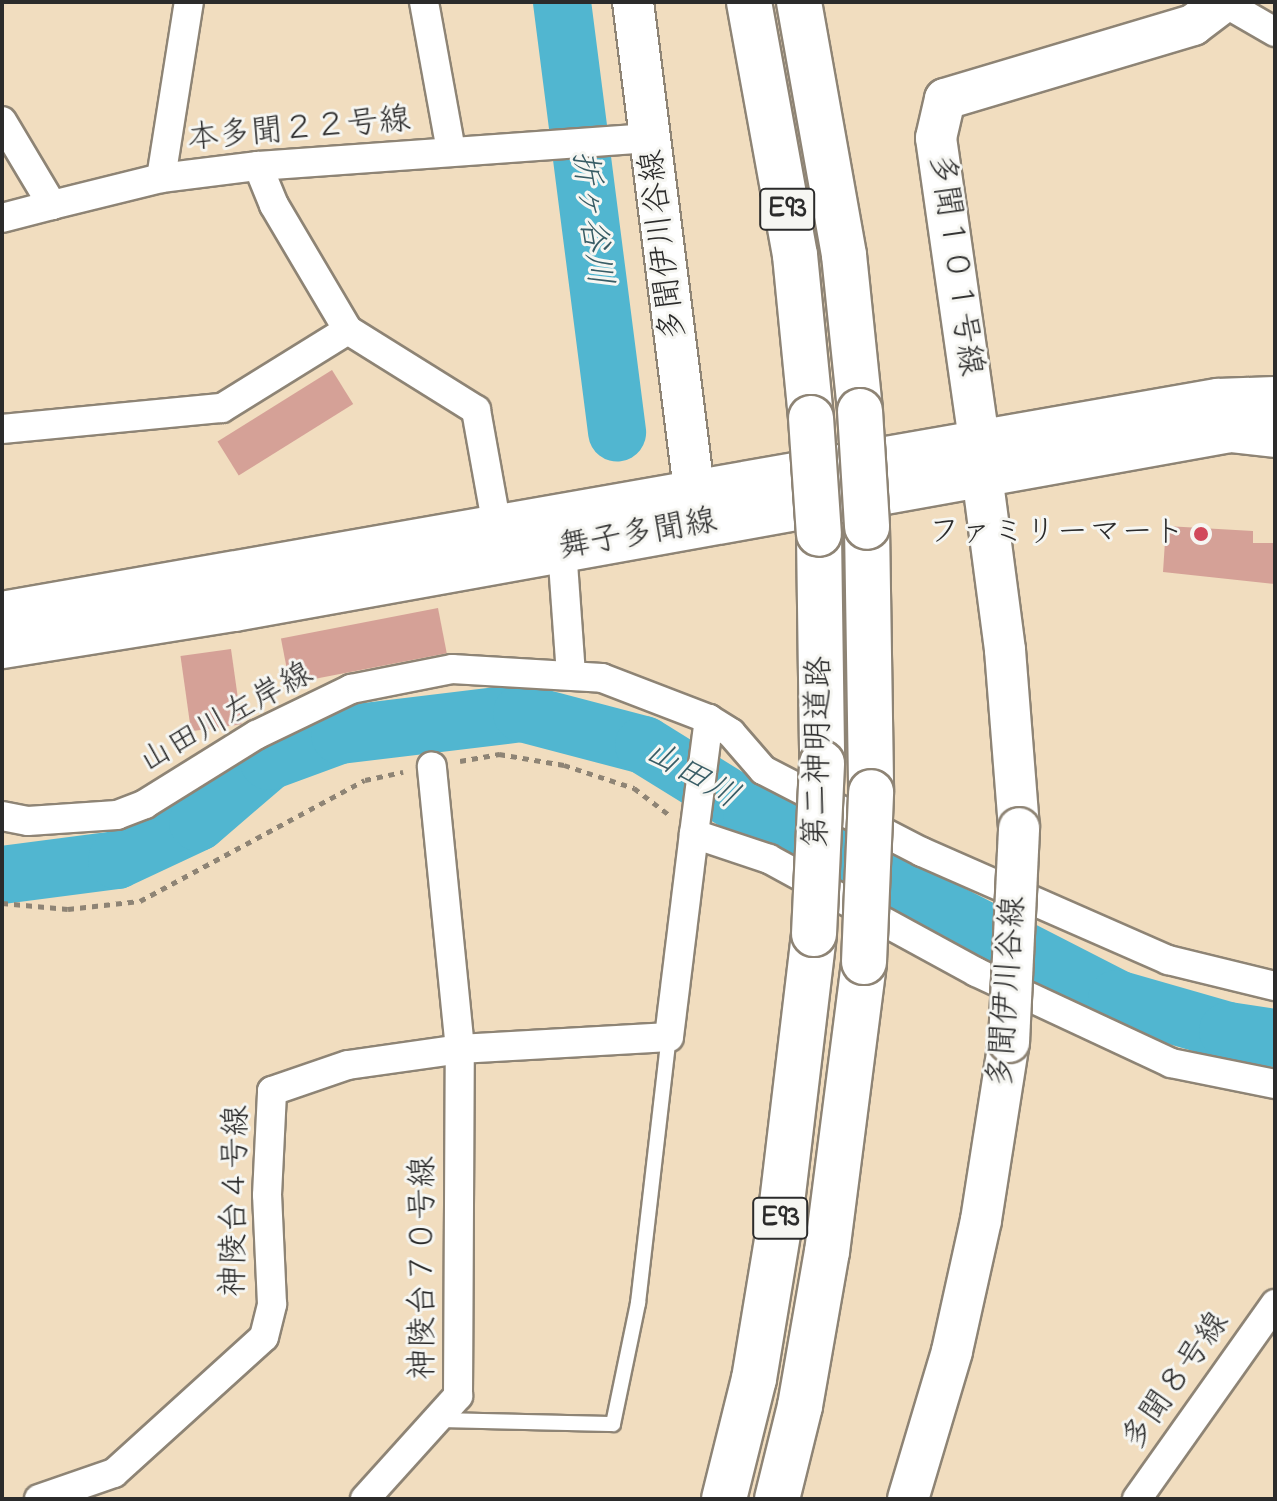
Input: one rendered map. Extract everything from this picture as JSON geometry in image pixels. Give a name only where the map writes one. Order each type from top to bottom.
[{"type":"highway","name":"第二神明道路","points":[[724,1499],[754,1379],[779,1228],[814,934],[822,763],[819,534],[811,418],[795,255],[749,2]]},
{"type":"highway","name":"第二神明道路","points":[[777,1499],[800,1406],[827,1252],[864,962],[871,792],[867,527],[860,411],[844,255],[799,2]]},
{"type":"street","points":[[161,178],[189,2]]},
{"type":"street","points":[[424,2],[451,151]]},
{"type":"street","name":"多聞伊川谷線","points":[[633,2],[653,138],[696,506]]},
{"type":"street","points":[[1223,2],[1275,32]]},
{"type":"street","name":"多聞１０１号線","points":[[981,457],[936,138],[945,99],[1193,25],[1223,2]]},
{"type":"street","points":[[2,121],[52,205]]},
{"type":"street","name":"本多聞２２号線","points":[[2,218],[161,178],[258,166],[545,143],[653,138]]},
{"type":"street","points":[[258,166],[274,205],[348,330],[476,410],[500,542]]},
{"type":"street","points":[[2,429],[222,408],[348,330]]},
{"type":"street","name":"舞子多聞線","points":[[2,612],[500,542],[981,457],[1218,399],[1275,397]]},
{"type":"street","name":"舞子多聞線","points":[[981,457],[1230,432],[1275,437]]},
{"type":"street","name":"多聞伊川谷線","points":[[908,1499],[952,1351],[978,1235],[1009,1042],[1019,828],[1005,650],[981,457]]},
{"type":"street","name":"舞子多聞線","points":[[2,648],[234,611],[500,542],[562,549],[696,506]]},
{"type":"street","points":[[562,549],[571,675]]},
{"type":"street","name":"山田川左岸線","points":[[2,816],[28,821],[117,815],[145,804],[256,735],[351,689],[452,669],[602,678],[709,719],[731,733],[763,770],[922,852],[1168,960],[1275,986]]},
{"type":"street","points":[[669,1037],[709,719]]},
{"type":"street","name":"神陵台７０号線","points":[[368,1498],[458,1396],[460,1049],[432,766]]},
{"type":"street","points":[[694,834],[769,859],[976,972],[1171,1063],[1275,1084]]},
{"type":"street","name":"神陵台４号線","points":[[39,1499],[114,1473],[264,1337],[272,1304],[267,1195],[272,1091],[348,1065],[460,1049],[669,1037]]},
{"type":"street","name":"多聞８号線","points":[[1137,1499],[1275,1304]]},
{"type":"lane","points":[[437,1420],[613,1424],[638,1303],[669,1037]]},
{"type":"path","points":[[2,903],[68,909],[140,901],[365,780],[499,754],[564,765],[634,788],[694,834]]},
{"type":"building","points":[[332,370],[353,404],[239,475],[218,442]]},
{"type":"building","points":[[1166,526],[1253,531],[1253,543],[1275,543],[1275,584],[1163,572]]},
{"type":"building","points":[[438,608],[447,653],[290,684],[281,639]]},
{"type":"building","points":[[231,649],[242,724],[191,731],[180,656]]},
{"type":"waterway","name":"折ヶ谷川","points":[[562,2],[617,433]]},
{"type":"waterway","name":"山田川","points":[[2,875],[117,860],[198,822],[269,761],[340,735],[522,713],[644,745],[752,812],[1117,999],[1228,1031],[1275,1038]]},
{"type":"place","name":"ファミリーマート","points":[[1201,534]]}]
